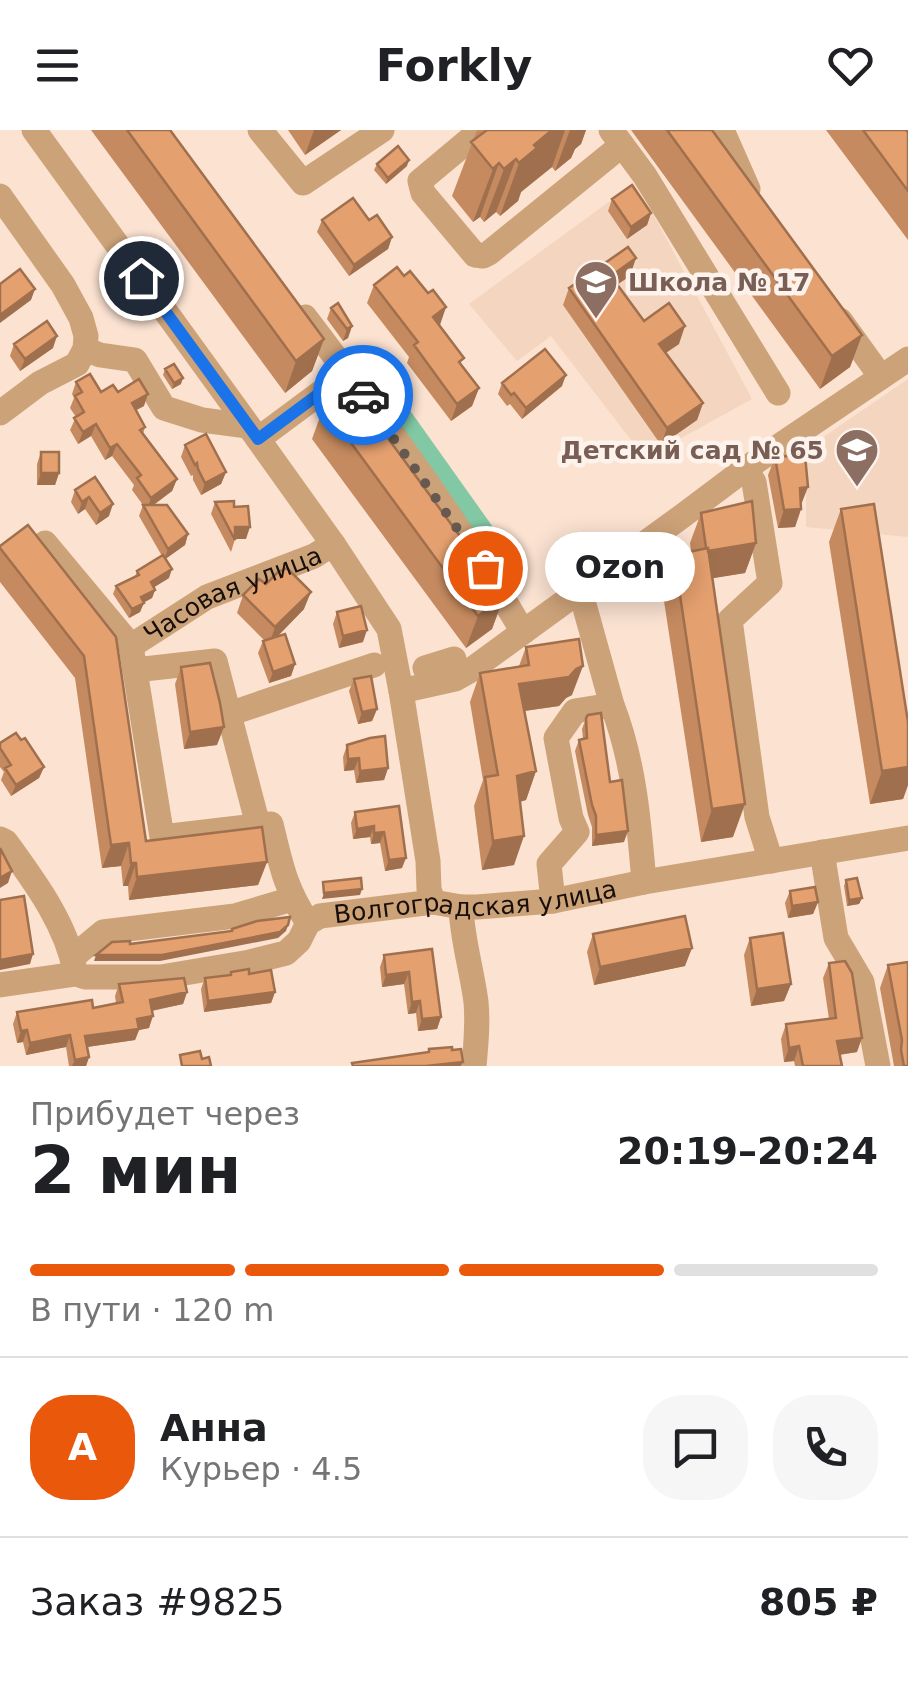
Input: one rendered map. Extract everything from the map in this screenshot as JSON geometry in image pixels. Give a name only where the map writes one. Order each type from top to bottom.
[{"type":"street","points":[[34,130],[333,544],[389,629],[433,902]]},
{"type":"street","points":[[260,130],[303,183],[382,130]]},
{"type":"street","points":[[481,130],[420,181],[423,193],[475,255],[489,253],[616,138],[645,176],[778,394]]},
{"type":"street","points":[[722,130],[763,212]]},
{"type":"street","points":[[0,196],[63,285],[82,318],[86,336],[86,349],[78,364],[40,383],[0,413]]},
{"type":"street","points":[[290,297],[485,568],[523,632]]},
{"type":"street","points":[[830,305],[881,377]]},
{"type":"street","points":[[86,349],[135,360],[164,408],[253,433],[347,373]]},
{"type":"street","points":[[401,691],[455,679],[745,468],[908,359]]},
{"type":"street","points":[[745,468],[754,482],[770,583],[730,620],[757,817],[772,860]]},
{"type":"street","points":[[45,543],[133,658],[162,838],[272,824],[286,884],[308,924]]},
{"type":"street","name":"Часовая улица","points":[[133,658],[206,597],[314,556],[333,544]]},
{"type":"street","points":[[580,590],[612,705],[624,734],[644,882]]},
{"type":"street","points":[[133,658],[215,661],[258,825]]},
{"type":"street","points":[[425,668],[454,659]]},
{"type":"street","points":[[229,714],[374,666]]},
{"type":"street","points":[[552,901],[549,864],[577,832],[556,738],[575,711],[612,705]]},
{"type":"street","name":"Волгоградская улица","points":[[0,985],[74,965],[85,977],[161,977],[286,953],[308,924],[320,916],[433,902],[461,907],[552,901],[908,838]]},
{"type":"street","points":[[0,839],[46,898],[74,965],[103,932],[235,916],[292,899]]},
{"type":"street","points":[[822,852],[836,938],[862,982],[878,1066]]},
{"type":"street","points":[[461,907],[476,1002],[474,1066]]},
{"type":"shaded area","name":"Школа № 17","points":[[636,182],[752,399],[645,458],[551,336],[517,361],[469,304]]},
{"type":"shaded area","name":"Детский сад № 65","points":[[908,379],[908,537],[806,527],[806,449]]},
{"type":"green space","points":[[377,364],[495,530],[474,545],[356,379]]},
{"type":"building","points":[[127,130],[170,130],[324,339],[296,361]]},
{"type":"building","points":[[487,130],[552,130],[519,163],[516,159],[504,169],[499,163],[493,169],[471,142]]},
{"type":"building","points":[[667,130],[712,130],[862,335],[832,356]]},
{"type":"building","points":[[863,130],[908,132],[908,191]]},
{"type":"building","points":[[398,146],[409,160],[388,178],[377,164]]},
{"type":"building","points":[[632,185],[651,213],[631,227],[612,199]]},
{"type":"building","points":[[353,198],[369,220],[377,215],[392,237],[354,265],[322,220]]},
{"type":"building","points":[[628,247],[636,258],[611,276],[644,321],[669,303],[685,326],[659,344],[703,403],[667,428],[569,288]]},
{"type":"building","points":[[397,267],[404,276],[410,271],[446,307],[433,317],[464,358],[459,362],[479,388],[457,404],[414,345],[418,342],[374,285]]},
{"type":"building","points":[[20,269],[35,289],[0,315],[0,284]]},
{"type":"building","points":[[338,303],[352,326],[347,329],[331,308]]},
{"type":"building","points":[[47,321],[57,336],[25,359],[14,344]]},
{"type":"building","points":[[545,349],[566,375],[526,408],[502,383]]},
{"type":"building","points":[[174,364],[183,378],[174,383],[165,369]]},
{"type":"building","points":[[90,374],[101,392],[113,385],[118,392],[139,379],[148,394],[132,403],[145,427],[140,430],[177,479],[151,498],[137,478],[141,475],[117,444],[110,448],[96,424],[83,432],[74,418],[84,412],[75,396],[82,392],[76,382]]},
{"type":"building","points":[[351,388],[504,596],[478,616],[324,406]]},
{"type":"building","points":[[206,434],[226,472],[205,483],[185,445]]},
{"type":"building","points":[[41,452],[59,452],[59,473],[41,473]]},
{"type":"building","points":[[805,455],[808,487],[800,488],[801,509],[784,510],[775,457]]},
{"type":"building","points":[[95,477],[113,504],[100,513],[89,497],[82,502],[75,490]]},
{"type":"building","points":[[234,501],[234,507],[248,506],[250,527],[235,527],[235,540],[215,502]]},
{"type":"building","points":[[752,501],[756,543],[708,551],[701,513]]},
{"type":"building","points":[[874,504],[908,722],[908,767],[882,771],[841,509]]},
{"type":"building","points":[[143,505],[167,505],[188,534],[168,549]]},
{"type":"building","points":[[28,525],[116,637],[146,841],[262,827],[267,862],[137,877],[129,843],[111,845],[84,656],[0,548]]},
{"type":"building","points":[[708,548],[745,804],[712,809],[674,555]]},
{"type":"building","points":[[163,555],[172,569],[151,582],[155,590],[141,597],[144,603],[132,609],[116,586],[139,575],[137,571]]},
{"type":"building","points":[[287,568],[311,592],[275,627],[243,595],[259,579],[266,584]]},
{"type":"building","points":[[361,606],[367,630],[343,636],[337,612]]},
{"type":"building","points":[[285,634],[295,664],[273,672],[263,641]]},
{"type":"building","points":[[579,639],[583,666],[569,677],[519,684],[536,771],[517,776],[524,836],[493,841],[485,777],[498,775],[480,673],[529,665],[526,647]]},
{"type":"building","points":[[210,663],[224,727],[190,732],[181,667]]},
{"type":"building","points":[[371,676],[377,709],[362,712],[354,679]]},
{"type":"building","points":[[601,713],[610,782],[622,780],[628,831],[596,835],[596,816],[579,740],[587,738],[588,715]]},
{"type":"building","points":[[16,733],[21,740],[25,738],[44,767],[16,785],[5,768],[11,765],[0,743]]},
{"type":"building","points":[[385,736],[388,768],[360,771],[359,758],[348,759],[347,745]]},
{"type":"building","points":[[399,806],[406,858],[389,860],[384,832],[374,833],[374,826],[357,829],[355,812]]},
{"type":"building","points":[[0,848],[12,871],[0,878]]},
{"type":"building","points":[[361,878],[362,889],[324,893],[323,882]]},
{"type":"building","points":[[857,878],[862,898],[849,900],[846,880]]},
{"type":"building","points":[[815,887],[818,902],[792,906],[790,891]]},
{"type":"building","points":[[24,896],[33,954],[0,960],[0,900]]},
{"type":"building","points":[[685,916],[692,948],[600,967],[593,934]]},
{"type":"building","points":[[290,917],[280,932],[162,955],[96,955],[112,942],[130,944],[232,931],[257,921]]},
{"type":"building","points":[[783,933],[791,984],[757,989],[750,938]]},
{"type":"building","points":[[432,949],[441,1017],[422,1019],[420,1001],[412,1002],[409,972],[386,975],[384,955]]},
{"type":"building","points":[[845,961],[852,973],[862,1038],[837,1041],[842,1066],[803,1066],[799,1046],[789,1048],[786,1024],[836,1018],[829,963]]},
{"type":"building","points":[[908,962],[908,1066],[904,1066],[888,965]]},
{"type":"building","points":[[249,969],[249,974],[271,970],[275,992],[208,1001],[205,978]]},
{"type":"building","points":[[184,978],[187,992],[150,1000],[153,1016],[137,1019],[139,1029],[85,1036],[89,1057],[75,1060],[70,1035],[30,1043],[27,1030],[21,1031],[17,1012],[92,1000],[93,1008],[123,1002],[119,984]]},
{"type":"building","points":[[429,1049],[461,1049],[463,1062],[426,1066],[352,1063]]},
{"type":"building","points":[[200,1051],[202,1059],[209,1057],[211,1066],[182,1066],[180,1055]]},
{"type":"way so far","points":[[363,395],[485,568]]},
{"type":"place","name":"Школа № 17","points":[[596,320]]},
{"type":"place","name":"Детский сад № 65","points":[[857,488]]},
{"type":"place","name":"Ozon","points":[[485,568]]},
{"type":"route","points":[[141,278],[258,439],[347,373],[363,395]]}]
